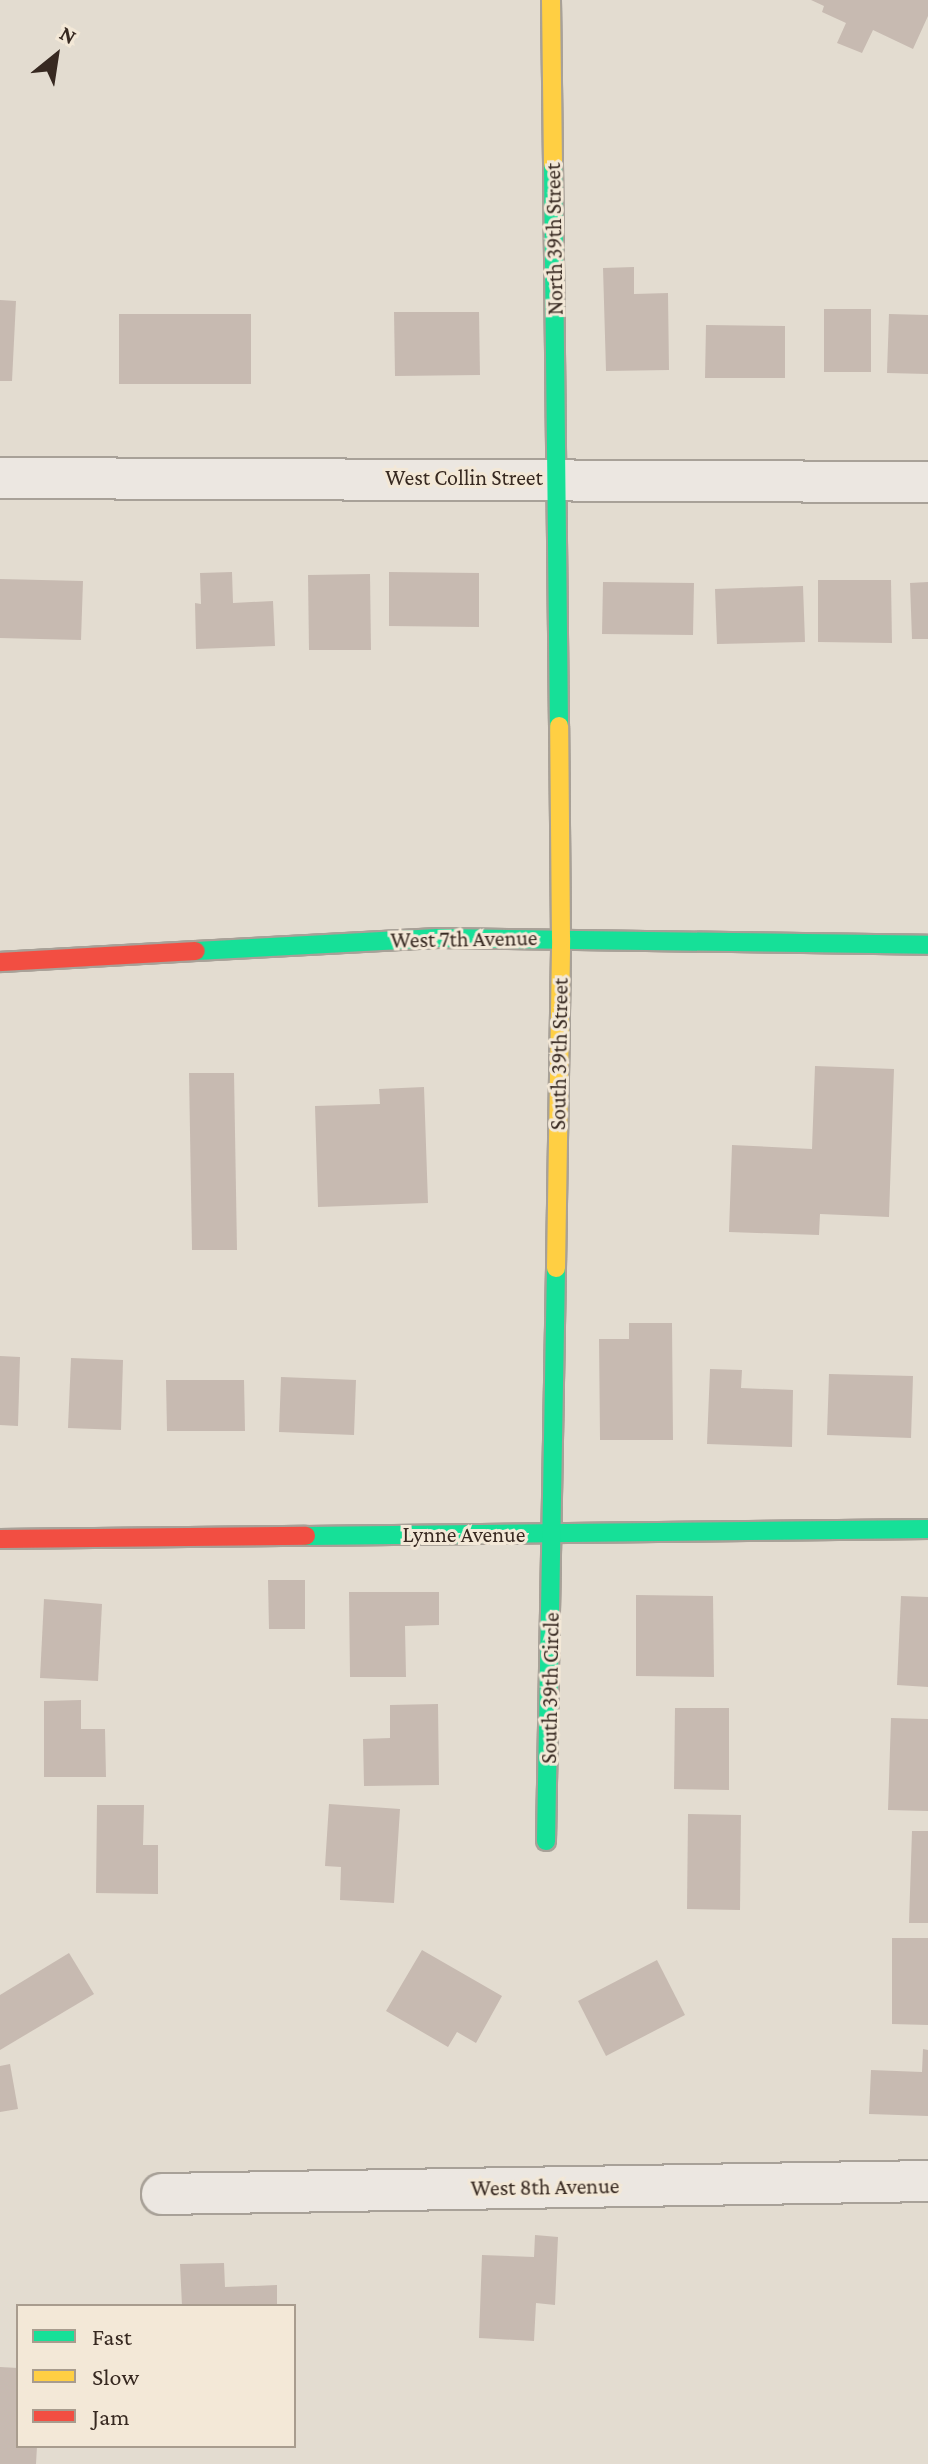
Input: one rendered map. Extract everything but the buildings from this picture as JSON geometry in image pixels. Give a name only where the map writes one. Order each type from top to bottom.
[{"type":"street","name":"North 39th Street","points":[[551,0],[557,478]]},
{"type":"street","name":"West Collin Street","points":[[0,478],[557,478],[928,482]]},
{"type":"street","name":"South 39th Street","points":[[554,1534],[561,938],[557,478]]},
{"type":"street","name":"West 7th Avenue","points":[[0,962],[423,938],[928,945]]},
{"type":"street","name":"Lynne Avenue","points":[[0,1539],[928,1529]]},
{"type":"street","name":"South 39th Circle","points":[[546,1841],[554,1534]]},
{"type":"street","name":"West 8th Avenue","points":[[162,2194],[928,2181]]},
{"type":"traffic: fast","points":[[553,164],[559,726]]},
{"type":"traffic: fast","points":[[196,951],[438,938],[928,945]]},
{"type":"traffic: fast","points":[[546,1841],[556,1268]]},
{"type":"traffic: fast","points":[[306,1536],[928,1529]]},
{"type":"traffic: slow","points":[[551,0],[553,164]]},
{"type":"traffic: slow","points":[[556,1268],[561,938],[559,726]]},
{"type":"traffic: jam","points":[[0,962],[196,951]]},
{"type":"traffic: jam","points":[[0,1539],[306,1536]]}]
